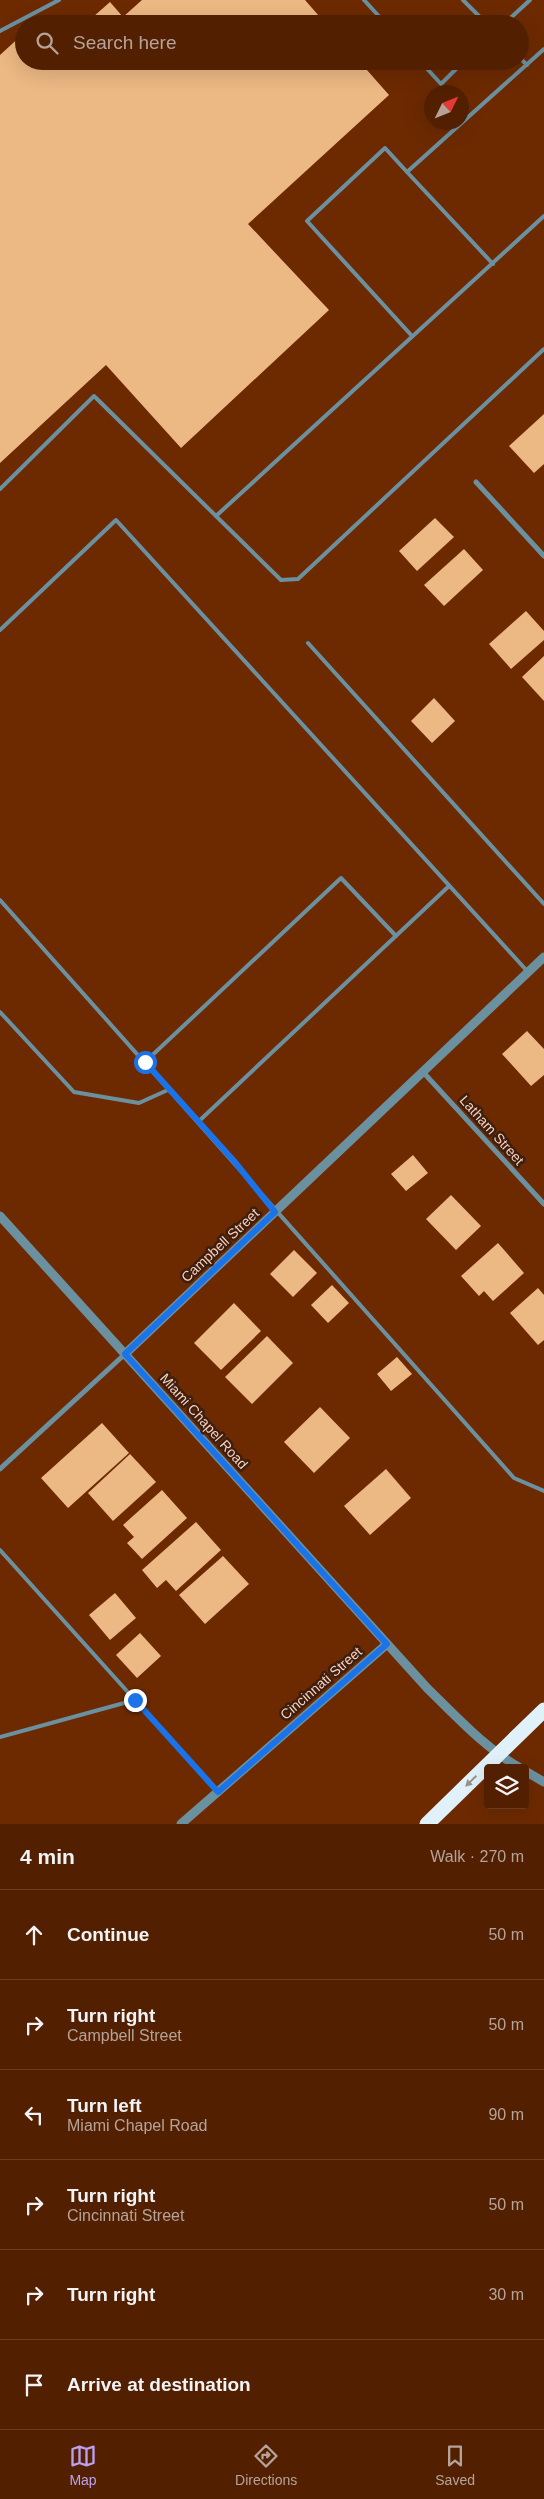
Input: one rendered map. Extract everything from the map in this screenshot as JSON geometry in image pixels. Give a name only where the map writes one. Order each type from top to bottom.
[{"type":"highway","points":[[427,1824],[544,1710]]},
{"type":"street","points":[[476,482],[544,556]]},
{"type":"street","name":"Campbell Street","points":[[0,1469],[125,1354],[544,957]]},
{"type":"street","name":"Latham Street","points":[[423,1072],[544,1204]]},
{"type":"street","name":"Miami Chapel Road","points":[[0,1216],[387,1644]]},
{"type":"street","points":[[387,1644],[473,1732],[503,1758],[513,1764]]},
{"type":"street","name":"Cincinnati Street","points":[[182,1824],[387,1644]]},
{"type":"street","points":[[529,1773],[544,1782]]},
{"type":"lane","points":[[30,15],[59,0]]},
{"type":"lane","points":[[364,0],[378,15]]},
{"type":"lane","points":[[463,0],[478,15]]},
{"type":"lane","points":[[514,15],[530,0]]},
{"type":"lane","points":[[0,31],[15,23]]},
{"type":"lane","points":[[529,62],[544,49]]},
{"type":"lane","points":[[428,70],[440,84],[455,70]]},
{"type":"lane","points":[[407,172],[520,70]]},
{"type":"lane","points":[[412,336],[307,221],[385,148],[493,264]]},
{"type":"lane","points":[[216,516],[544,216]]},
{"type":"lane","points":[[0,489],[94,396],[281,580],[298,579],[544,349]]},
{"type":"lane","points":[[0,630],[116,520],[528,972]]},
{"type":"lane","points":[[308,643],[544,904]]},
{"type":"lane","points":[[145,1062],[341,878],[396,936]]},
{"type":"lane","points":[[198,1122],[449,886]]},
{"type":"lane","points":[[0,900],[170,1089],[275,1212],[514,1478],[544,1491]]},
{"type":"lane","points":[[0,1012],[74,1092],[139,1103],[170,1089]]},
{"type":"lane","points":[[0,1550],[218,1792]]},
{"type":"lane","points":[[0,1737],[135,1700]]},
{"type":"building","points":[[142,0],[305,0],[318,15],[125,15]]},
{"type":"building","points":[[110,2],[121,15],[95,15]]},
{"type":"building","points":[[15,41],[15,70],[367,70],[389,95],[248,224],[329,310],[181,448],[106,365],[0,463],[0,55]]},
{"type":"building","points":[[544,414],[544,464],[534,473],[509,446]]},
{"type":"building","points":[[435,518],[454,537],[417,571],[399,551]]},
{"type":"building","points":[[464,549],[483,570],[444,606],[424,585]]},
{"type":"building","points":[[526,611],[544,631],[544,640],[511,669],[489,644]]},
{"type":"building","points":[[544,656],[544,701],[522,677]]},
{"type":"building","points":[[434,698],[455,721],[432,743],[411,721]]},
{"type":"building","points":[[527,1031],[544,1049],[544,1075],[531,1086],[502,1054]]},
{"type":"building","points":[[413,1155],[428,1173],[406,1191],[391,1174]]},
{"type":"building","points":[[451,1195],[481,1226],[456,1250],[426,1219]]},
{"type":"building","points":[[498,1243],[524,1273],[493,1301],[484,1291],[479,1296],[461,1276]]},
{"type":"building","points":[[294,1250],[317,1273],[293,1297],[270,1274]]},
{"type":"building","points":[[332,1285],[349,1303],[328,1323],[311,1305]]},
{"type":"building","points":[[538,1288],[544,1295],[544,1340],[538,1345],[510,1313]]},
{"type":"building","points":[[234,1303],[261,1331],[221,1370],[194,1343]]},
{"type":"building","points":[[267,1336],[293,1363],[252,1404],[225,1377]]},
{"type":"building","points":[[397,1357],[412,1374],[391,1391],[377,1374]]},
{"type":"building","points":[[320,1407],[350,1438],[314,1473],[284,1442]]},
{"type":"building","points":[[102,1423],[129,1453],[68,1508],[41,1478]]},
{"type":"building","points":[[130,1454],[156,1482],[113,1521],[88,1493]]},
{"type":"building","points":[[386,1469],[411,1498],[370,1535],[344,1506]]},
{"type":"building","points":[[162,1490],[187,1518],[142,1559],[127,1543],[134,1537],[123,1525]]},
{"type":"building","points":[[196,1522],[221,1550],[176,1591],[166,1580],[157,1588],[142,1570]]},
{"type":"building","points":[[223,1556],[249,1584],[205,1624],[179,1595]]},
{"type":"building","points":[[115,1593],[136,1618],[110,1640],[89,1615]]},
{"type":"building","points":[[140,1633],[161,1656],[137,1678],[116,1655]]},
{"type":"route","points":[[135,1700],[218,1792],[387,1644],[125,1354],[275,1212],[234,1161],[145,1062]]}]
